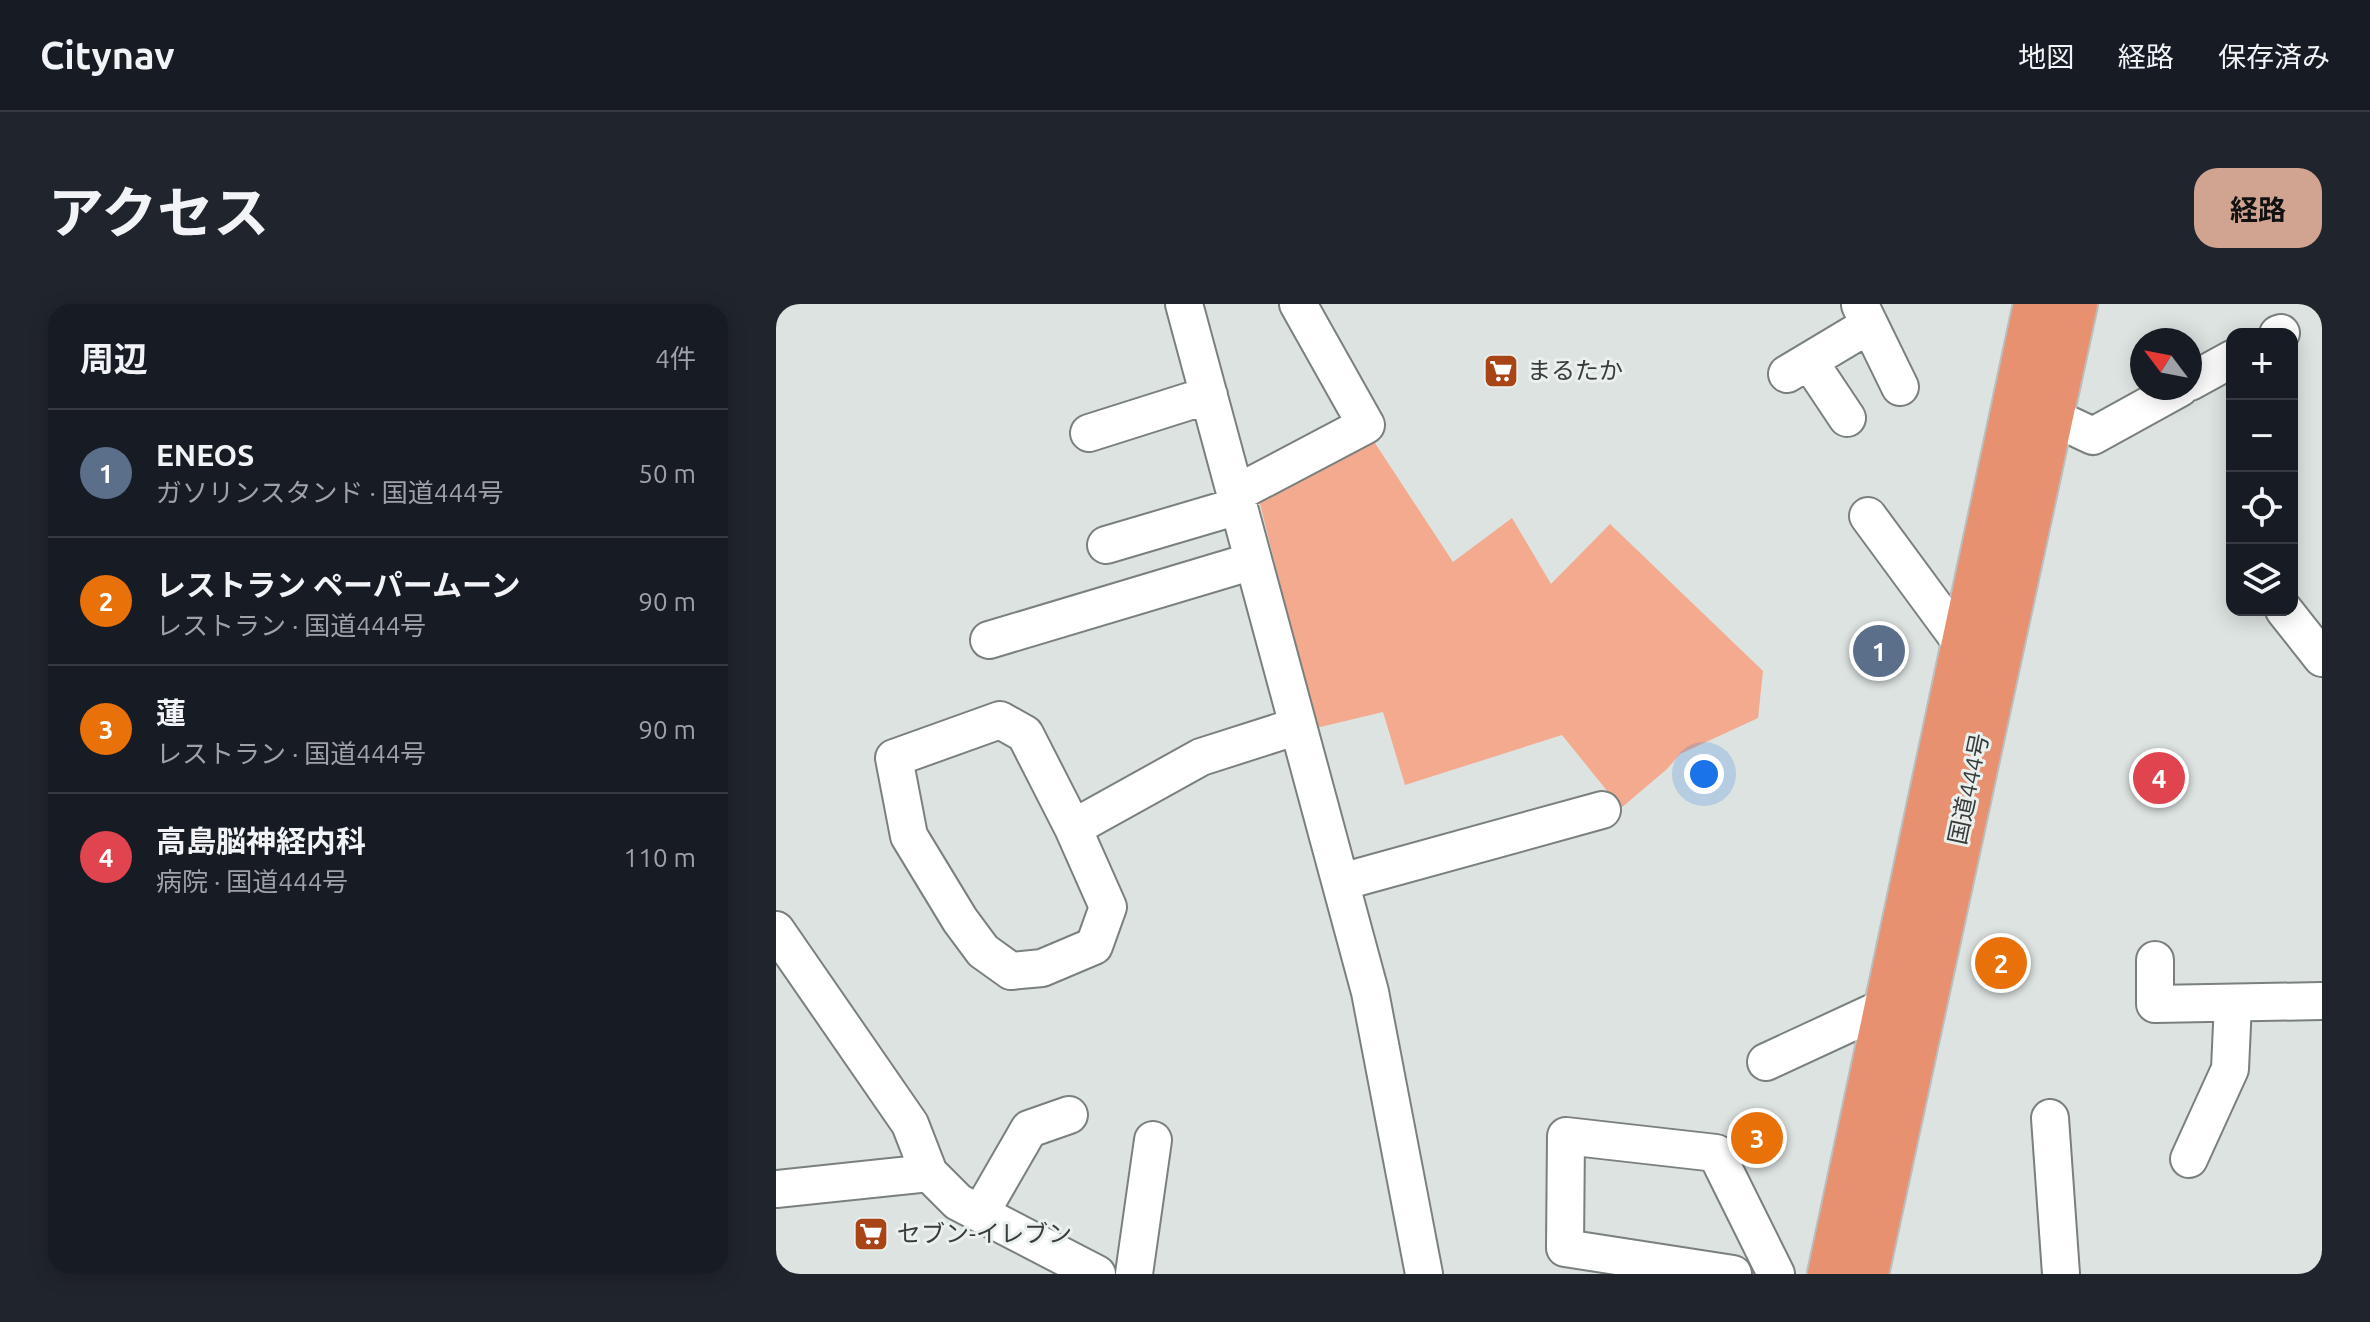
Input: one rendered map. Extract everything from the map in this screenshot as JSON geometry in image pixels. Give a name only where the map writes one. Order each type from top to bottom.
[{"type":"highway","name":"国道444号","points":[[1830,1274],[2036,304]]},
{"type":"highway","name":"国道444号","points":[[1866,1274],[2075,304]]},
{"type":"street","points":[[1106,545],[1155,518],[1237,500],[1366,425],[1298,304]]},
{"type":"street","points":[[1196,308],[1209,395],[1370,992],[1424,1274]]},
{"type":"street","points":[[1847,418],[1798,368],[1864,315],[1900,387]]},
{"type":"street","points":[[2202,375],[2226,362]]},
{"type":"street","points":[[1089,433],[1209,395]]},
{"type":"street","points":[[2050,416],[2093,436],[2158,400]]},
{"type":"street","points":[[1868,516],[1963,645]]},
{"type":"street","points":[[989,640],[1253,561]]},
{"type":"street","points":[[2289,616],[2322,658]]},
{"type":"street","points":[[1000,720],[1025,734],[1073,828],[1108,907],[1094,946],[1042,968],[1011,971],[983,951],[975,941],[909,836],[894,758],[1000,720]]},
{"type":"street","points":[[1073,828],[1201,757],[1298,726]]},
{"type":"street","points":[[1341,882],[1602,810]]},
{"type":"street","points":[[776,930],[910,1124],[929,1173],[958,1202],[1097,1274]]},
{"type":"street","points":[[2155,960],[2155,1004],[2322,1001]]},
{"type":"street","points":[[2189,1159],[2230,1069],[2233,1003]]},
{"type":"street","points":[[1766,1062],[1887,1006]]},
{"type":"street","points":[[980,1214],[1029,1129],[1069,1115]]},
{"type":"street","points":[[2050,1118],[2061,1274]]},
{"type":"street","points":[[1733,1274],[1565,1248],[1566,1136],[1716,1153],[1776,1274]]},
{"type":"street","points":[[1134,1274],[1153,1140]]},
{"type":"street","points":[[776,1189],[929,1173]]},
{"type":"shaded area","points":[[1369,434],[1453,562],[1512,518],[1551,584],[1610,524],[1763,671],[1758,718],[1680,754],[1621,808],[1562,735],[1405,785],[1383,712],[1316,728],[1257,492]]},
{"type":"place","name":"まるたか","points":[[1501,371]]},
{"type":"place","name":"ENEOS","points":[[1879,651]]},
{"type":"place","name":"高島脳神経内科","points":[[2159,778]]},
{"type":"place","name":"レストラン ペーパームーン","points":[[2001,963]]},
{"type":"place","name":"蓮","points":[[1757,1138]]},
{"type":"place","name":"セブン-イレブン","points":[[871,1234]]}]
